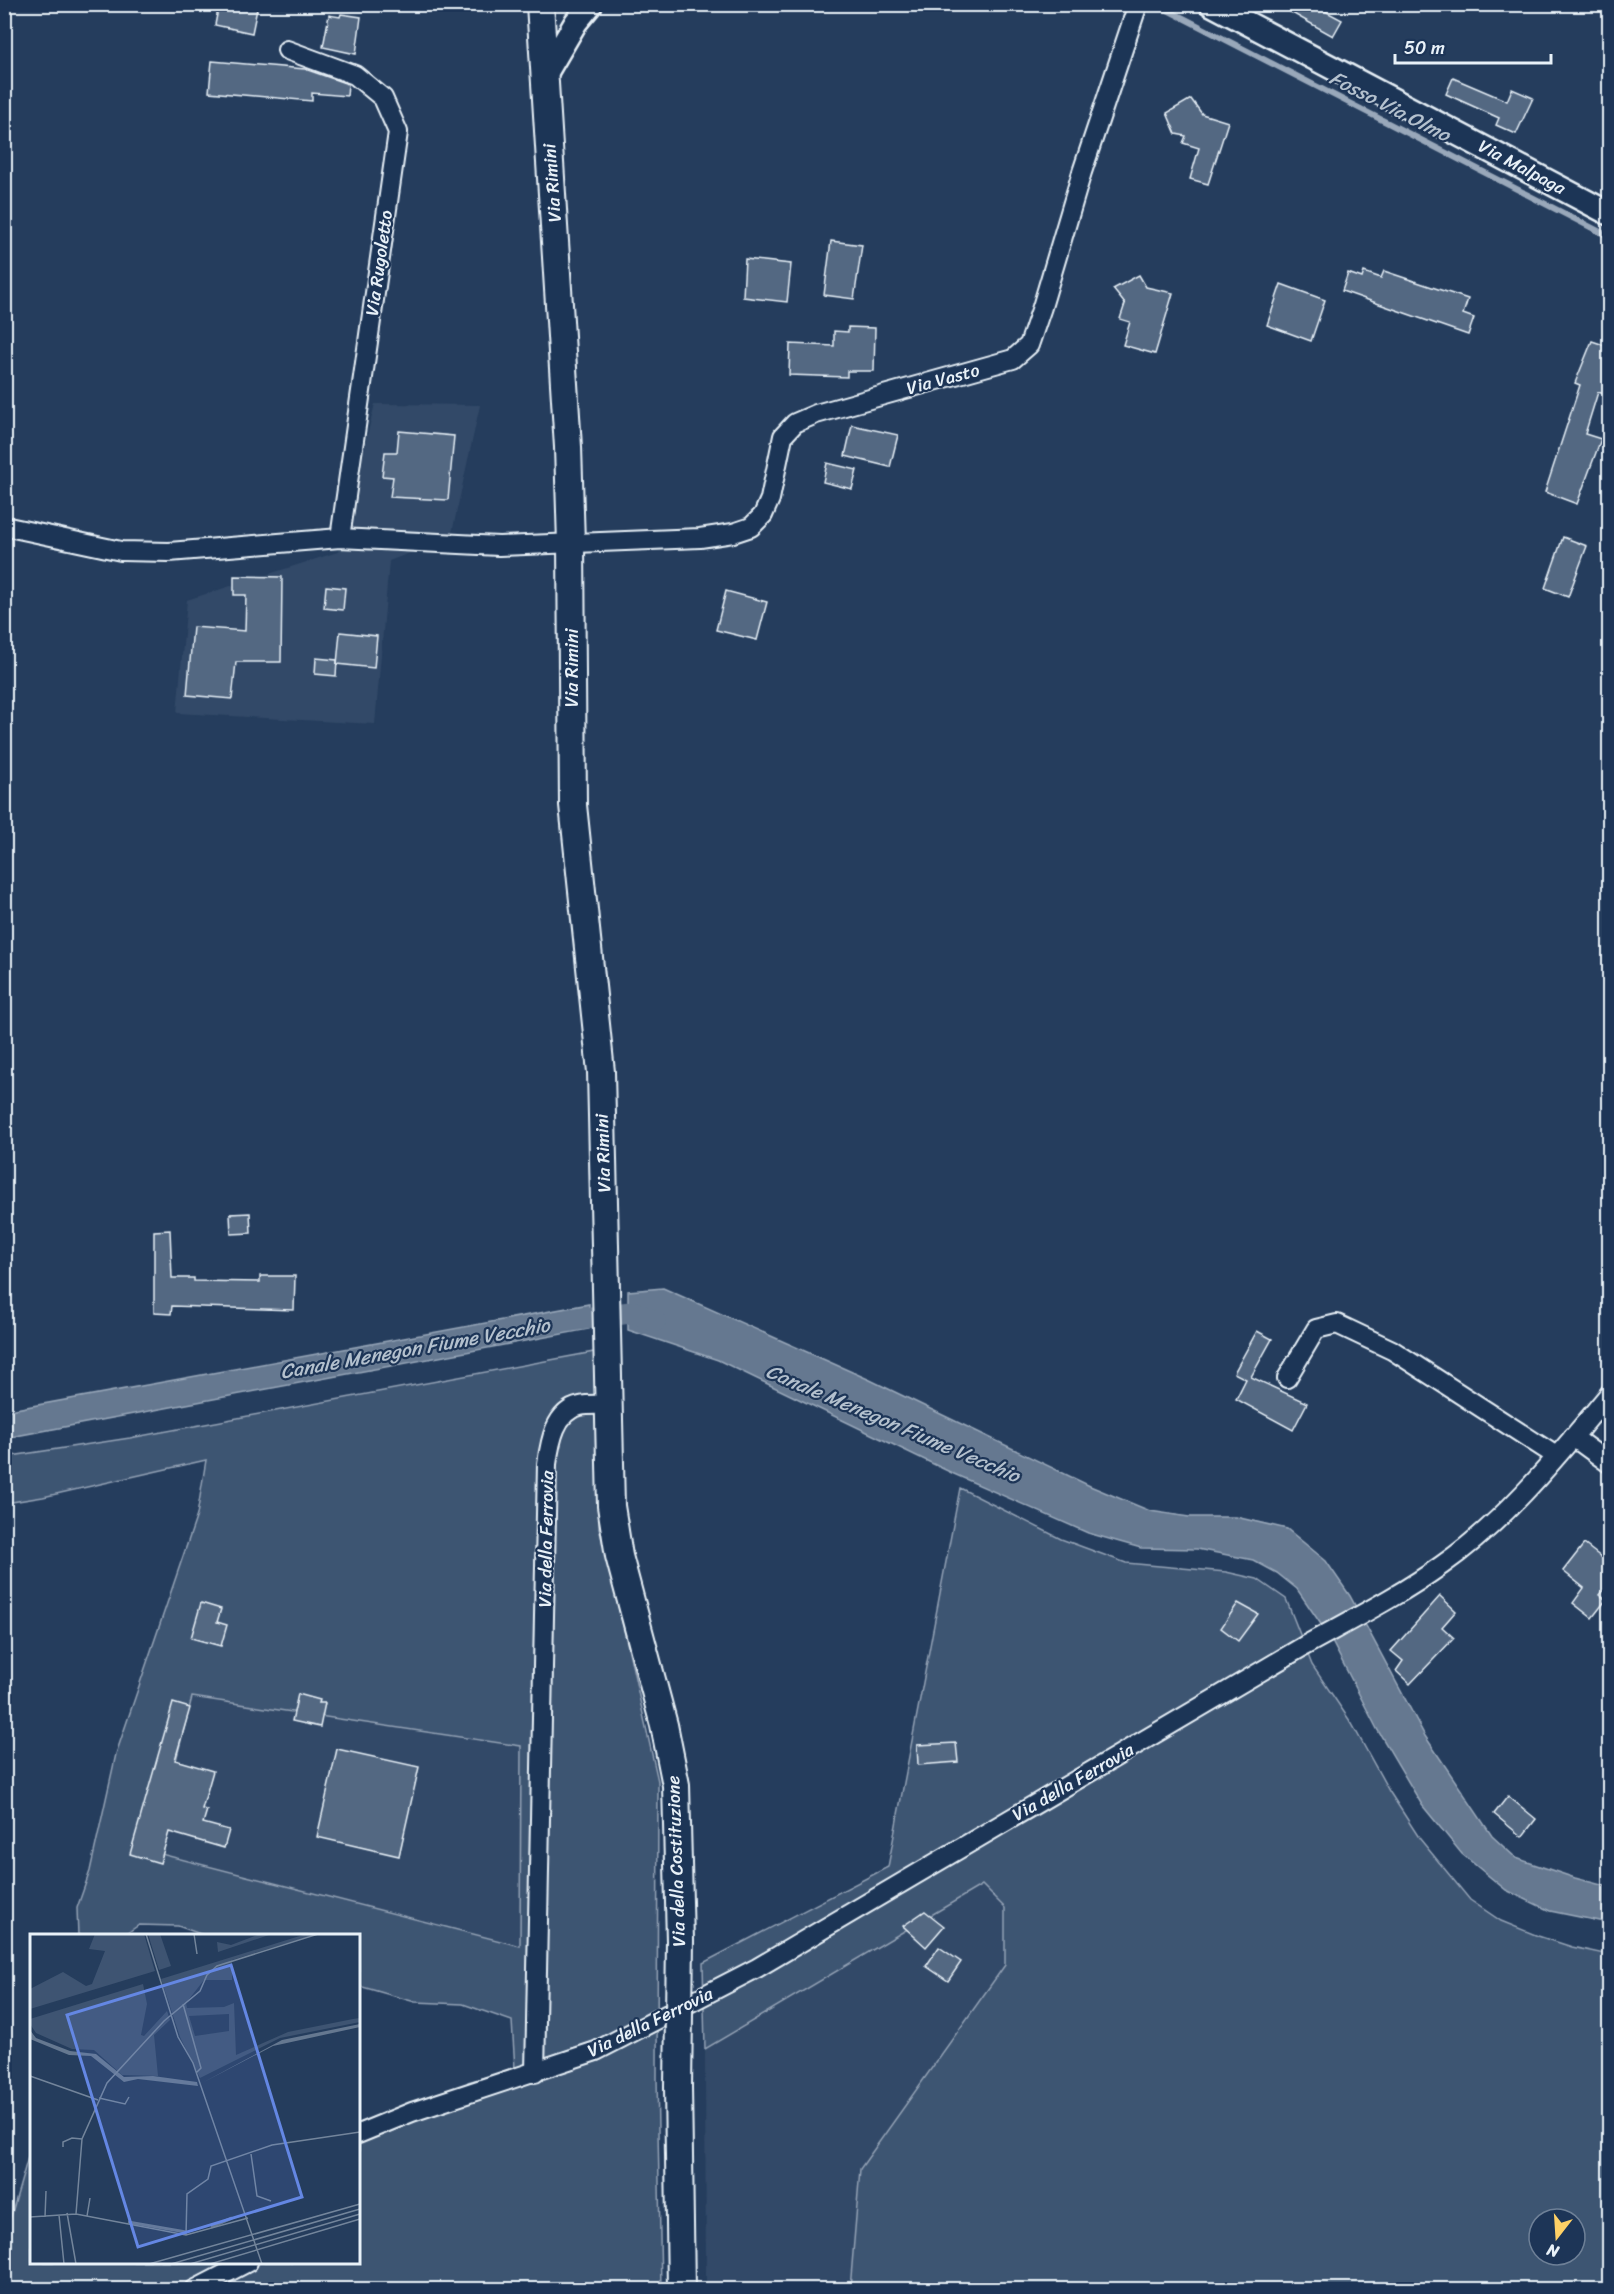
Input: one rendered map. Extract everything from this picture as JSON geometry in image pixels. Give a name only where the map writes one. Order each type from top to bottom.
[{"type":"main road","name":"Via Rimini","points":[[540,4],[568,447],[573,805],[601,1072],[607,1341]]},
{"type":"main road","name":"Via della Costituzione","points":[[607,1341],[611,1506],[619,1556],[664,1725],[676,1785],[680,1941],[678,2087],[681,2289]]},
{"type":"street","points":[[545,75],[576,22],[591,4]]},
{"type":"street","name":"Via Malpaga","points":[[1211,4],[1610,214]]},
{"type":"street","name":"Via Vasto","points":[[571,543],[700,538],[733,533],[751,527],[763,515],[770,499],[783,436],[795,423],[816,414],[1013,359],[1029,345],[1082,172],[1137,5]]},
{"type":"street","name":"Via Rugoletto","points":[[287,50],[355,75],[383,98],[398,132],[340,538]]},
{"type":"street","points":[[4,526],[121,551],[169,552],[340,538],[499,546],[571,543]]},
{"type":"street","points":[[1287,1378],[1316,1329],[1336,1324],[1392,1350],[1556,1456]]},
{"type":"street","name":"Via della Ferrovia","points":[[360,2133],[412,2112],[596,2051],[757,1968],[1367,1611],[1442,1565],[1506,1512],[1610,1393]]},
{"type":"street","name":"Via della Ferrovia","points":[[535,2073],[547,1475],[550,1442],[556,1424],[579,1406],[609,1405]]},
{"type":"street","points":[[1573,1437],[1610,1464]]},
{"type":"street","points":[[194,2289],[244,2264]]},
{"type":"shaded area","points":[[375,404],[480,405],[451,537],[389,561],[375,724],[177,713],[187,600],[338,552]]},
{"type":"shaded area","points":[[594,1352],[599,1460],[599,1528],[658,1781],[657,2078],[661,2289],[5,2289],[5,2237],[30,2150],[30,2264],[360,2264],[360,2142],[463,2091],[468,2082],[515,2069],[512,2021],[463,2004],[415,2002],[360,1986],[360,1934],[200,1934],[178,1926],[139,1925],[126,1934],[78,1934],[77,1908],[90,1871],[116,1754],[197,1515],[206,1460],[43,1497],[5,1503],[5,1457],[130,1438]],"holes":[[[192,1697],[521,1746],[520,1946],[153,1852]]]},
{"type":"shaded area","points":[[960,1488],[1061,1539],[1126,1563],[1226,1572],[1257,1579],[1286,1599],[1312,1665],[1352,1724],[1389,1791],[1420,1839],[1470,1900],[1501,1921],[1538,1936],[1572,1947],[1609,1955],[1609,2289],[850,2289],[860,2169],[1005,1965],[1005,1908],[982,1885],[705,2049],[703,1963],[888,1867]]},
{"type":"shaded area","points":[[191,1697],[521,1746],[520,1946],[153,1852]]},
{"type":"shaded area","points":[[982,1885],[1005,1908],[1005,1965],[860,2169],[850,2289],[706,2289],[705,2049]]},
{"type":"water","points":[[663,1288],[870,1380],[1090,1486],[1150,1511],[1189,1517],[1236,1517],[1287,1529],[1326,1561],[1350,1596],[1425,1736],[1492,1836],[1516,1858],[1609,1887],[1609,1923],[1550,1911],[1506,1890],[1462,1854],[1422,1805],[1377,1729],[1329,1636],[1297,1589],[1277,1573],[1253,1560],[1197,1549],[1141,1548],[1088,1533],[954,1474],[718,1360],[628,1330],[628,1291]]},
{"type":"water","points":[[589,1304],[589,1329],[5,1438],[5,1411]]},
{"type":"building","points":[[219,4],[258,4],[252,33],[215,25]]},
{"type":"building","points":[[1276,4],[1312,4],[1342,20],[1333,36]]},
{"type":"building","points":[[341,14],[361,17],[356,54],[323,47],[329,15],[340,17]]},
{"type":"building","points":[[212,61],[305,69],[348,84],[347,96],[312,93],[312,101],[209,92]]},
{"type":"building","points":[[1453,78],[1507,101],[1512,89],[1533,98],[1516,134],[1496,125],[1499,118],[1446,94]]},
{"type":"building","points":[[1191,99],[1202,114],[1228,122],[1208,184],[1190,179],[1199,148],[1183,143],[1186,136],[1176,134],[1167,113]]},
{"type":"building","points":[[831,241],[862,245],[854,299],[824,295]]},
{"type":"building","points":[[745,259],[791,264],[787,302],[743,297]]},
{"type":"building","points":[[1384,271],[1468,299],[1463,314],[1474,318],[1468,335],[1342,291],[1348,273],[1362,278],[1364,272],[1381,278]]},
{"type":"building","points":[[1139,275],[1146,287],[1173,293],[1155,354],[1123,345],[1130,322],[1120,319],[1125,304],[1113,289]]},
{"type":"building","points":[[1281,284],[1325,300],[1311,341],[1267,325]]},
{"type":"building","points":[[848,327],[875,328],[874,371],[847,371],[847,377],[789,375],[790,344],[834,346],[834,331],[848,332]]},
{"type":"building","points":[[1592,341],[1610,347],[1610,396],[1598,392],[1585,434],[1601,439],[1577,504],[1545,492],[1580,385],[1575,383]]},
{"type":"building","points":[[852,425],[898,435],[890,467],[845,456]]},
{"type":"building","points":[[399,431],[454,436],[448,500],[390,497],[393,477],[382,476],[385,452],[397,452]]},
{"type":"building","points":[[827,463],[857,470],[852,489],[823,482]]},
{"type":"building","points":[[1563,537],[1587,546],[1568,597],[1545,588]]},
{"type":"building","points":[[234,576],[282,577],[281,662],[236,662],[232,699],[187,695],[193,627],[245,631],[246,595],[234,595]]},
{"type":"building","points":[[326,586],[345,588],[343,610],[324,608]]},
{"type":"building","points":[[726,591],[767,602],[757,640],[716,630]]},
{"type":"building","points":[[340,632],[377,636],[374,668],[337,664]]},
{"type":"building","points":[[316,658],[337,660],[336,676],[315,674]]},
{"type":"building","points":[[250,1213],[251,1233],[231,1234],[230,1214]]},
{"type":"building","points":[[170,1230],[172,1278],[194,1278],[194,1281],[260,1282],[260,1276],[295,1276],[294,1310],[172,1306],[171,1314],[154,1313],[154,1231]]},
{"type":"building","points":[[1257,1331],[1272,1339],[1251,1377],[1307,1403],[1293,1430],[1236,1399],[1246,1379],[1234,1373]]},
{"type":"building","points":[[1584,1544],[1610,1564],[1610,1583],[1600,1595],[1606,1600],[1592,1618],[1573,1603],[1584,1588],[1563,1571]]},
{"type":"building","points":[[1440,1596],[1456,1611],[1442,1627],[1454,1638],[1410,1684],[1396,1671],[1403,1661],[1391,1651]]},
{"type":"building","points":[[201,1603],[221,1609],[217,1622],[227,1625],[221,1646],[191,1638]]},
{"type":"building","points":[[1238,1603],[1258,1614],[1238,1641],[1221,1628]]},
{"type":"building","points":[[298,1694],[320,1700],[319,1703],[325,1703],[320,1727],[292,1721]]},
{"type":"building","points":[[173,1703],[190,1708],[175,1760],[213,1771],[202,1809],[207,1810],[203,1823],[229,1830],[224,1848],[169,1832],[160,1863],[130,1854]]},
{"type":"building","points":[[956,1743],[958,1762],[918,1765],[917,1745]]},
{"type":"building","points":[[337,1749],[419,1767],[399,1856],[317,1837]]},
{"type":"building","points":[[1508,1796],[1536,1819],[1522,1837],[1494,1814]]},
{"type":"building","points":[[925,1911],[944,1926],[926,1947],[903,1926]]},
{"type":"building","points":[[939,1947],[961,1962],[948,1981],[926,1966]]},
{"type":"waterway","name":"Fosso Via Olmo","points":[[1156,4],[1610,237]]},
{"type":"waterway","name":"Canale Menegon Fiume Vecchio","points":[[558,1322],[634,1312],[655,1321]]}]
